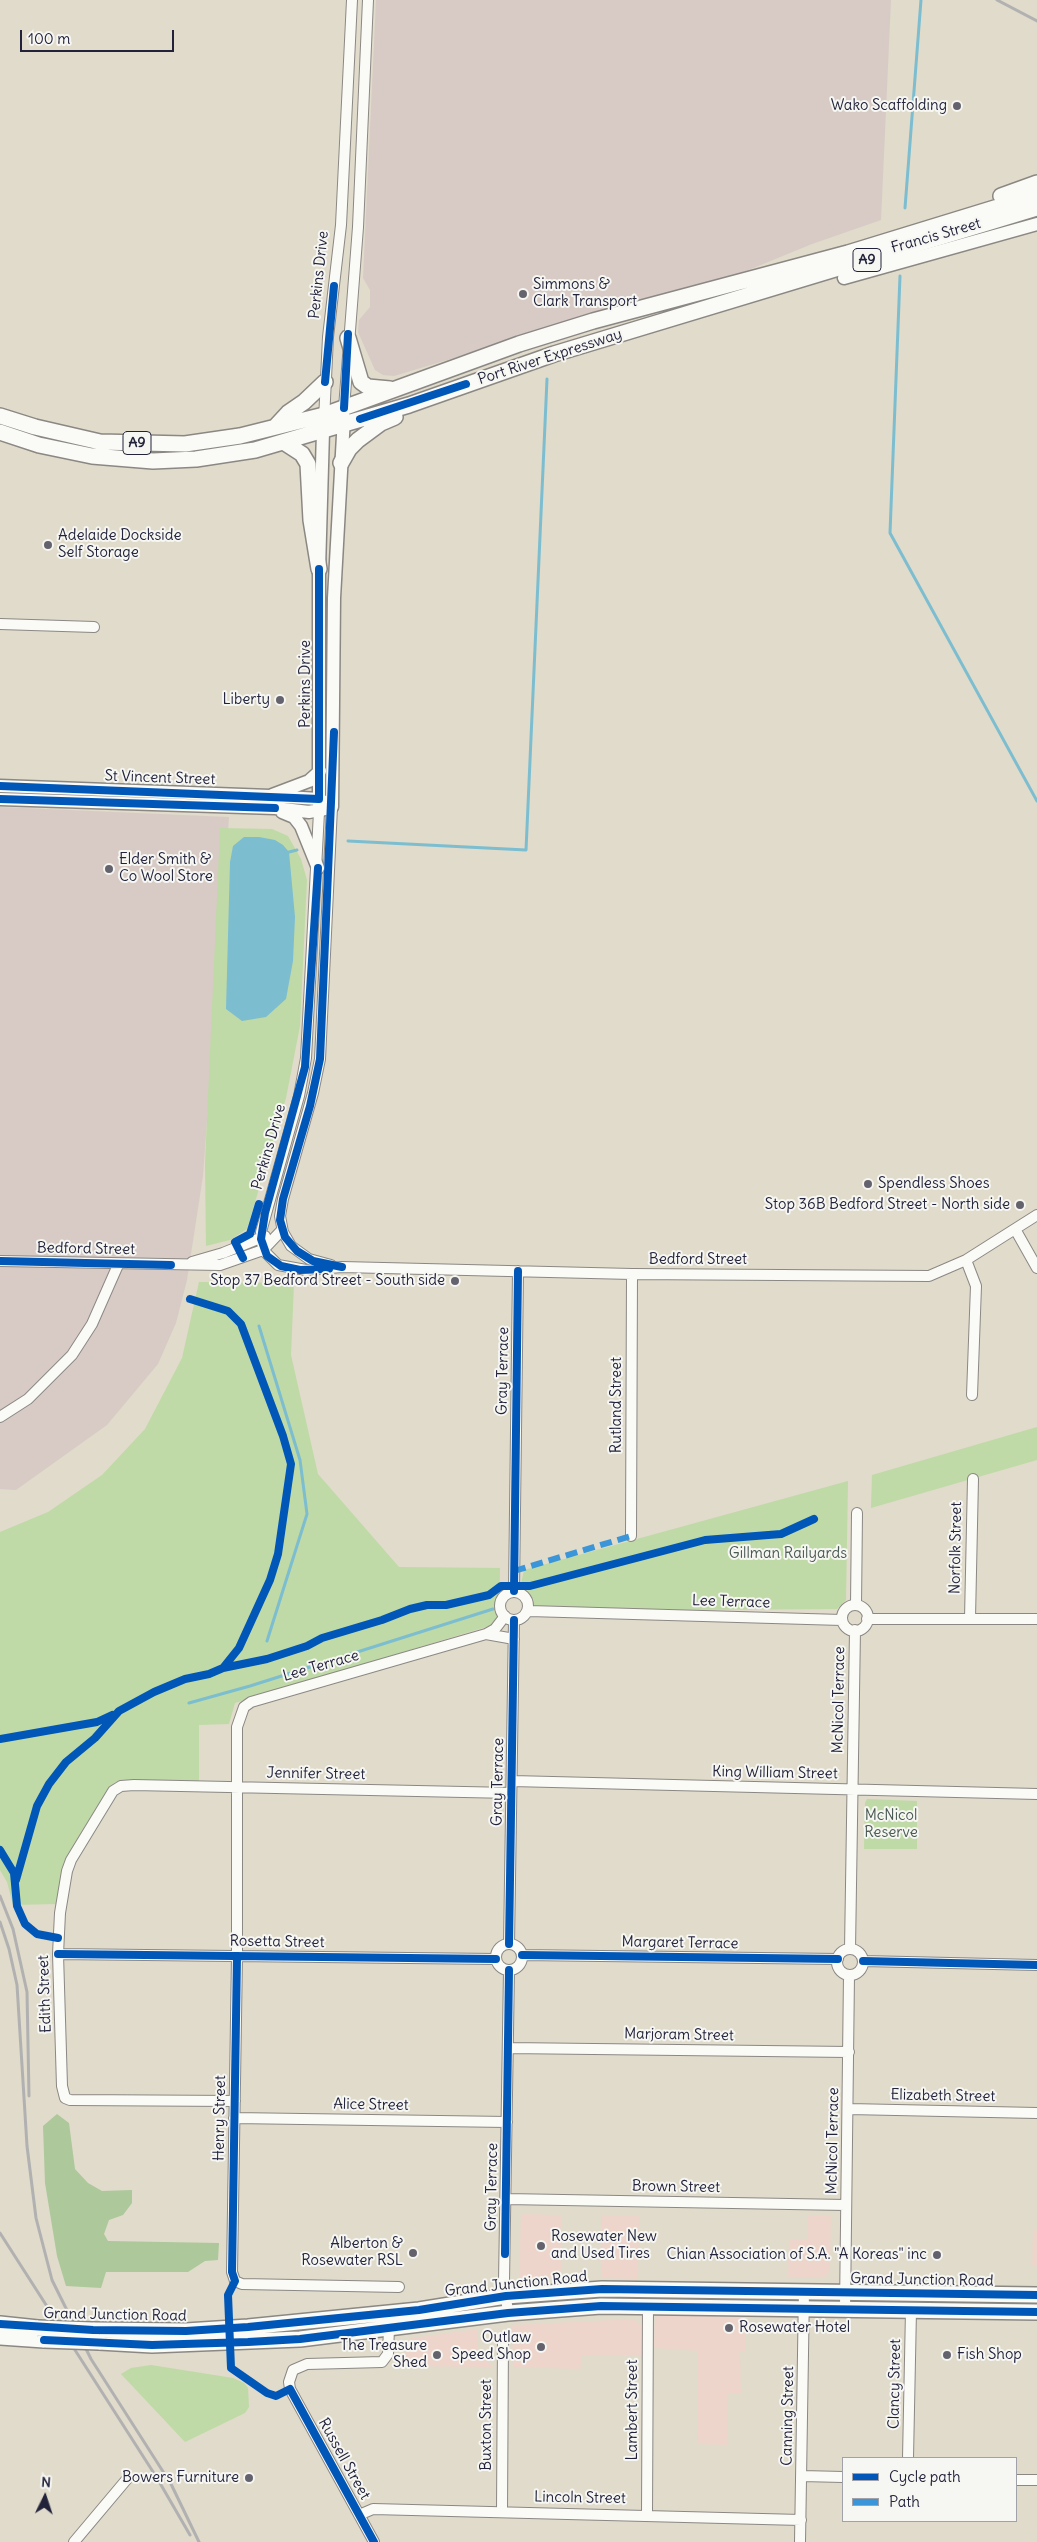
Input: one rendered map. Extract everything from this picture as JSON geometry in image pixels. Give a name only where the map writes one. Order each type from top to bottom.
[{"type":"highway","points":[[874,246],[892,236],[1037,183]]},
{"type":"highway","name":"Port River Expressway","points":[[0,416],[35,427],[100,442],[151,444],[203,442],[240,436],[324,415],[519,344],[593,321],[874,246],[1037,195]]},
{"type":"highway","name":"Port River Expressway","points":[[0,432],[39,446],[92,456],[153,461],[236,454],[285,443],[554,354],[1037,208]]},
{"type":"highway","points":[[697,310],[738,305],[844,278]]},
{"type":"highway","points":[[348,336],[361,382],[368,387],[394,390]]},
{"type":"highway","points":[[276,427],[288,413],[304,402],[325,382]]},
{"type":"highway","points":[[341,463],[353,444],[381,423],[452,396],[466,384]]},
{"type":"highway","points":[[285,443],[302,454],[308,464],[311,520],[319,569]]},
{"type":"highway","name":"Grand Junction Road","points":[[0,2337],[41,2334],[96,2336],[248,2327],[410,2311],[506,2296],[620,2288],[1037,2295]]},
{"type":"highway","name":"Grand Junction Road","points":[[96,2336],[152,2345],[248,2342],[388,2328],[508,2313],[601,2306],[1037,2312]]},
{"type":"highway","name":"Grand Junction Road","points":[[0,2324],[41,2334]]},
{"type":"main road","name":"Francis Street","points":[[844,278],[1037,224]]},
{"type":"main road","name":"Perkins Drive","points":[[332,806],[334,598],[344,408]]},
{"type":"main road","name":"Perkins Drive","points":[[319,806],[319,569],[323,431]]},
{"type":"main road","points":[[318,868],[301,826],[294,817],[272,802],[274,792],[310,781],[320,771]]},
{"type":"main road","name":"St Vincent Street","points":[[0,786],[332,806]]},
{"type":"main road","name":"St Vincent Street","points":[[0,799],[272,802]]},
{"type":"street","name":"Perkins Drive","points":[[323,431],[325,382],[341,225],[352,0]]},
{"type":"street","name":"Perkins Drive","points":[[344,408],[348,336],[358,226],[368,0]]},
{"type":"street","points":[[0,624],[94,627]]},
{"type":"street","name":"Perkins Drive","points":[[263,1250],[261,1238],[265,1213],[305,1067],[318,868],[319,806]]},
{"type":"street","name":"Perkins Drive","points":[[282,1230],[282,1204],[312,1100],[320,1059],[332,806]]},
{"type":"street","name":"Bedford Street","points":[[342,1267],[632,1274],[916,1276],[943,1272],[966,1260],[1037,1215]]},
{"type":"street","points":[[1015,1229],[1037,1268]]},
{"type":"street","points":[[282,1230],[291,1246],[305,1257],[342,1267]]},
{"type":"street","name":"Bedford Street","points":[[171,1265],[213,1256],[282,1230]]},
{"type":"street","name":"Bedford Street","points":[[0,1261],[118,1265],[220,1265],[263,1250],[282,1230]]},
{"type":"street","points":[[263,1250],[272,1261],[285,1268],[311,1270],[342,1267]]},
{"type":"street","points":[[966,1260],[976,1286],[972,1395]]},
{"type":"street","points":[[0,1417],[28,1399],[72,1355],[92,1324],[118,1265]]},
{"type":"street","name":"Gray Terrace","points":[[514,1591],[518,1271]]},
{"type":"street","name":"Rutland Street","points":[[631,1536],[632,1274]]},
{"type":"street","name":"Norfolk Street","points":[[970,1618],[973,1479]]},
{"type":"street","points":[[856,1605],[857,1514]]},
{"type":"street","points":[[514,1591],[524,1595],[529,1611],[522,1618],[509,1618],[500,1610],[500,1602],[507,1593],[514,1591]]},
{"type":"street","points":[[856,1605],[866,1611],[867,1619],[865,1625],[855,1630],[848,1628],[842,1620],[845,1609],[856,1605]]},
{"type":"street","name":"Lee Terrace","points":[[529,1611],[842,1620]]},
{"type":"street","name":"Gray Terrace","points":[[509,1618],[514,1639],[509,1944]]},
{"type":"street","name":"Lee Terrace","points":[[237,1788],[237,1727],[244,1707],[251,1702],[486,1634],[509,1618]]},
{"type":"street","points":[[867,1619],[1037,1619]]},
{"type":"street","name":"McNicol Terrace","points":[[850,1949],[855,1630]]},
{"type":"street","name":"Lee Terrace","points":[[486,1634],[514,1639]]},
{"type":"street","name":"King William Street","points":[[512,1781],[1037,1794]]},
{"type":"street","name":"Jennifer Street","points":[[121,1786],[511,1793]]},
{"type":"street","name":"Edith Street","points":[[121,1786],[113,1791],[71,1860],[67,1870],[60,1913],[58,1954],[62,2086],[65,2098],[70,2100],[234,2102]]},
{"type":"street","name":"Henry Street","points":[[237,1788],[237,1956],[232,2272],[235,2280],[242,2284],[400,2287]]},
{"type":"street","points":[[509,1944],[518,1947],[522,1955],[518,1967],[509,1970],[502,1968],[496,1960],[498,1950],[509,1944]]},
{"type":"street","points":[[850,1949],[859,1953],[863,1961],[861,1970],[849,1975],[839,1968],[838,1959],[841,1953],[850,1949]]},
{"type":"street","name":"Rosetta Street","points":[[58,1954],[496,1960]]},
{"type":"street","name":"Margaret Terrace","points":[[522,1955],[838,1959]]},
{"type":"street","points":[[863,1961],[1037,1966]]},
{"type":"street","name":"Gray Terrace","points":[[508,2313],[504,2281],[509,1970]]},
{"type":"street","name":"McNicol Terrace","points":[[845,2308],[849,2109],[849,1975]]},
{"type":"street","name":"Marjoram Street","points":[[508,2048],[849,2052]]},
{"type":"street","name":"Elizabeth Street","points":[[849,2109],[1037,2113]]},
{"type":"street","name":"Alice Street","points":[[234,2118],[507,2122]]},
{"type":"street","name":"Brown Street","points":[[506,2199],[846,2205]]},
{"type":"street","name":"Canning Street","points":[[800,2542],[804,2291]]},
{"type":"street","name":"Lambert Street","points":[[647,2514],[648,2306]]},
{"type":"street","name":"Clancy Street","points":[[908,2457],[911,2310]]},
{"type":"street","name":"Russell Street","points":[[374,2542],[290,2389],[290,2376],[293,2370],[307,2364],[382,2362],[388,2354],[388,2328]]},
{"type":"street","name":"Buxton Street","points":[[502,2339],[502,2512]]},
{"type":"street","points":[[802,2476],[842,2477]]},
{"type":"street","points":[[74,2542],[127,2478]]},
{"type":"street","points":[[1017,2480],[1037,2480]]},
{"type":"street","name":"Lincoln Street","points":[[359,2515],[373,2509],[647,2514],[801,2520]]},
{"type":"shaded area","points":[[376,0],[891,0],[881,220],[812,244],[729,278],[640,302],[394,376],[383,375],[375,370],[358,332],[359,320],[370,307],[370,290],[363,278]]},
{"type":"shaded area","points":[[0,807],[229,817],[203,1176],[187,1280],[176,1323],[158,1364],[107,1425],[16,1490],[0,1489]]},
{"type":"shaded area","name":"Rosewater New and Used Tires","points":[[521,2214],[562,2215],[561,2278],[519,2277]]},
{"type":"shaded area","points":[[602,2215],[639,2216],[638,2279],[601,2278]]},
{"type":"shaded area","points":[[807,2215],[831,2215],[830,2272],[823,2278],[788,2277],[789,2239],[807,2240]]},
{"type":"shaded area","points":[[1033,2230],[1037,2230],[1037,2266],[1032,2266]]},
{"type":"shaded area","points":[[661,2313],[745,2318],[746,2351],[740,2352],[741,2393],[727,2394],[727,2445],[698,2444],[697,2351],[654,2348],[655,2319]]},
{"type":"shaded area","points":[[634,2319],[642,2326],[641,2355],[582,2355],[580,2369],[513,2367],[512,2325]]},
{"type":"shaded area","points":[[478,2329],[478,2352],[493,2367],[406,2366],[405,2348],[412,2338]]},
{"type":"green space","points":[[220,828],[272,829],[288,836],[301,859],[307,880],[300,1026],[286,1098],[247,1229],[230,1240],[206,1246],[205,1163]]},
{"type":"green space","points":[[199,1282],[294,1283],[291,1355],[318,1474],[399,1567],[500,1568],[499,1623],[235,1703],[229,1724],[199,1725],[199,1782],[115,1782],[67,1857],[57,1904],[13,1905],[7,1882],[0,1870],[0,1532],[48,1512],[102,1475],[145,1429],[182,1358]]},
{"type":"green space","points":[[1037,1427],[1037,1460],[871,1508],[872,1475]]},
{"type":"green space","name":"Gillman Railyards","points":[[848,1481],[846,1600],[837,1609],[533,1611],[520,1588],[524,1570]]},
{"type":"green space","name":"McNicol Reserve","points":[[867,1799],[917,1801],[917,1849],[864,1849],[865,1803]]},
{"type":"green space","points":[[57,2114],[69,2123],[75,2169],[88,2183],[102,2191],[132,2190],[132,2203],[123,2215],[109,2220],[104,2234],[108,2241],[219,2243],[218,2260],[205,2261],[188,2272],[106,2272],[101,2288],[66,2286],[57,2256],[45,2183],[43,2126]]},
{"type":"green space","points":[[151,2365],[233,2378],[244,2383],[248,2388],[249,2407],[245,2413],[185,2442],[121,2374],[131,2368]]},
{"type":"water","points":[[244,837],[275,840],[289,852],[295,917],[293,961],[286,999],[266,1017],[242,1021],[226,1009],[230,862],[233,846]]},
{"type":"waterway","points":[[905,208],[921,0]]},
{"type":"waterway","points":[[900,276],[890,533],[1037,801]]},
{"type":"waterway","points":[[348,841],[526,850],[547,379]]},
{"type":"waterway","points":[[289,852],[297,850]]},
{"type":"waterway","points":[[259,1326],[300,1460],[307,1514],[267,1641]]},
{"type":"waterway","points":[[189,1703],[250,1686],[493,1609]]},
{"type":"railway","points":[[997,0],[1037,21]]},
{"type":"railway","points":[[0,1896],[13,1929],[27,1992],[29,2096]]},
{"type":"railway","points":[[0,1922],[9,1949],[17,1985],[27,2146],[36,2218],[52,2280],[91,2359],[171,2484],[199,2542]]},
{"type":"railway","points":[[0,2233],[157,2478],[190,2535]]},
{"type":"marked path","points":[[514,1571],[631,1536]]},
{"type":"cycle path","points":[[325,382],[334,286]]},
{"type":"cycle path","points":[[344,408],[348,334]]},
{"type":"cycle path","points":[[360,419],[466,384]]},
{"type":"cycle path","points":[[0,786],[319,799],[319,569]]},
{"type":"cycle path","points":[[334,732],[320,1059],[310,1106],[283,1199],[280,1220],[285,1237],[297,1251],[313,1261],[342,1267]]},
{"type":"cycle path","points":[[0,799],[275,808]]},
{"type":"cycle path","points":[[318,868],[305,1067],[265,1213],[261,1239],[267,1256],[281,1266],[300,1270],[329,1269]]},
{"type":"cycle path","points":[[243,1258],[235,1242],[250,1234],[259,1204]]},
{"type":"cycle path","points":[[0,1261],[171,1265]]},
{"type":"cycle path","points":[[514,1591],[518,1271]]},
{"type":"cycle path","points":[[190,1299],[228,1311],[241,1324],[283,1436],[291,1464],[278,1554],[270,1580],[239,1648],[223,1668]]},
{"type":"cycle path","points":[[16,1880],[37,1806],[49,1784],[66,1762],[95,1738],[119,1711],[154,1692],[185,1679],[209,1674],[223,1668],[267,1659],[307,1646],[322,1638],[382,1620],[410,1609],[427,1605],[446,1605],[489,1595],[501,1586],[530,1586],[705,1540],[781,1534],[814,1519]]},
{"type":"cycle path","points":[[509,1944],[514,1620]]},
{"type":"cycle path","points":[[0,1739],[97,1722],[112,1715]]},
{"type":"cycle path","points":[[0,1850],[14,1873],[17,1906],[25,1924],[37,1934],[58,1938]]},
{"type":"cycle path","points":[[58,1954],[496,1959]]},
{"type":"cycle path","points":[[522,1955],[838,1959]]},
{"type":"cycle path","points":[[237,1956],[232,2272],[235,2281],[228,2295],[231,2368],[267,2393],[276,2396],[290,2389],[374,2542]]},
{"type":"cycle path","points":[[863,1961],[1037,1965]]},
{"type":"cycle path","points":[[505,2254],[509,1970]]},
{"type":"cycle path","points":[[0,2324],[93,2330],[186,2331],[248,2327],[419,2310],[506,2296],[602,2289],[1037,2295]]},
{"type":"cycle path","points":[[44,2340],[152,2345],[300,2339],[508,2313],[601,2306],[1037,2312]]},
{"type":"place","name":"Wako Scaffolding","points":[[957,106]]},
{"type":"place","name":"Simmons & Clark Transport","points":[[523,294]]},
{"type":"place","name":"Adelaide Dockside Self Storage","points":[[48,545]]},
{"type":"place","name":"Liberty","points":[[280,700]]},
{"type":"place","name":"Elder Smith & Co Wool Store","points":[[109,869]]},
{"type":"place","name":"Spendless Shoes","points":[[868,1184]]},
{"type":"place","name":"Stop 36B Bedford Street - North side","points":[[1020,1205]]},
{"type":"place","name":"Stop 37 Bedford Street - South side","points":[[455,1281]]},
{"type":"place","name":"Rosewater New and Used Tires","points":[[541,2246]]},
{"type":"place","name":"Alberton & Rosewater RSL","points":[[413,2253]]},
{"type":"place","name":"Chian Association of S.A. \"A Koreas\" inc","points":[[937,2255]]},
{"type":"place","name":"Rosewater Hotel","points":[[729,2328]]},
{"type":"place","name":"Outlaw Speed Shop","points":[[541,2347]]},
{"type":"place","name":"The Treasure Shed","points":[[437,2355]]},
{"type":"place","name":"Fish Shop","points":[[947,2355]]},
{"type":"place","name":"Bowers Furniture","points":[[249,2478]]}]
